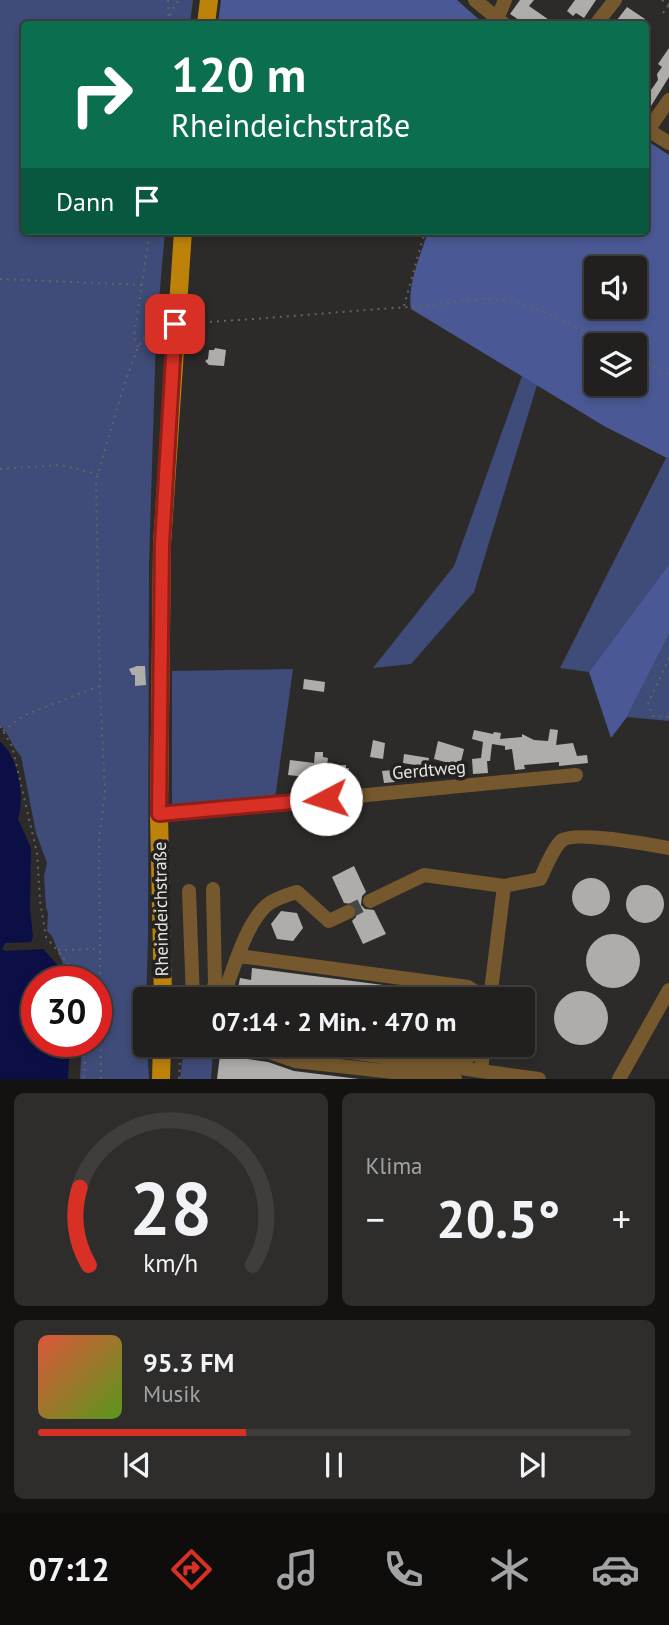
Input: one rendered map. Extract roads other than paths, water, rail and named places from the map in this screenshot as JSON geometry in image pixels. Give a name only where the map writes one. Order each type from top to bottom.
[{"type":"main road","points":[[206,21],[209,0]]},
{"type":"main road","name":"Rheindeichstraße","points":[[163,987],[159,814],[166,325],[182,235]]},
{"type":"main road","points":[[161,1079],[162,1057]]},
{"type":"street","points":[[475,0],[500,21]]},
{"type":"street","points":[[501,21],[505,0]]},
{"type":"street","points":[[598,21],[615,0]]},
{"type":"street","points":[[649,126],[669,100]]},
{"type":"street","points":[[649,130],[669,144]]},
{"type":"street","name":"Gerdtweg","points":[[159,814],[576,775]]},
{"type":"street","points":[[370,901],[424,875],[504,886],[540,879],[560,842],[566,837],[586,836],[669,848]]},
{"type":"street","points":[[491,987],[504,886]]},
{"type":"street","points":[[213,889],[214,987]]},
{"type":"street","points":[[189,891],[192,987]]},
{"type":"street","points":[[227,987],[258,915],[276,900],[297,892],[329,920],[348,912]]},
{"type":"street","points":[[239,956],[461,987]]},
{"type":"street","points":[[619,1079],[669,990]]},
{"type":"street","points":[[283,1057],[295,1061],[454,1079]]},
{"type":"street","points":[[388,1057],[539,1079]]},
{"type":"street","points":[[394,1057],[461,1063],[468,1057]]},
{"type":"street","points":[[481,1071],[483,1057]]},
{"type":"tunnel","points":[[348,912],[370,901]]}]
